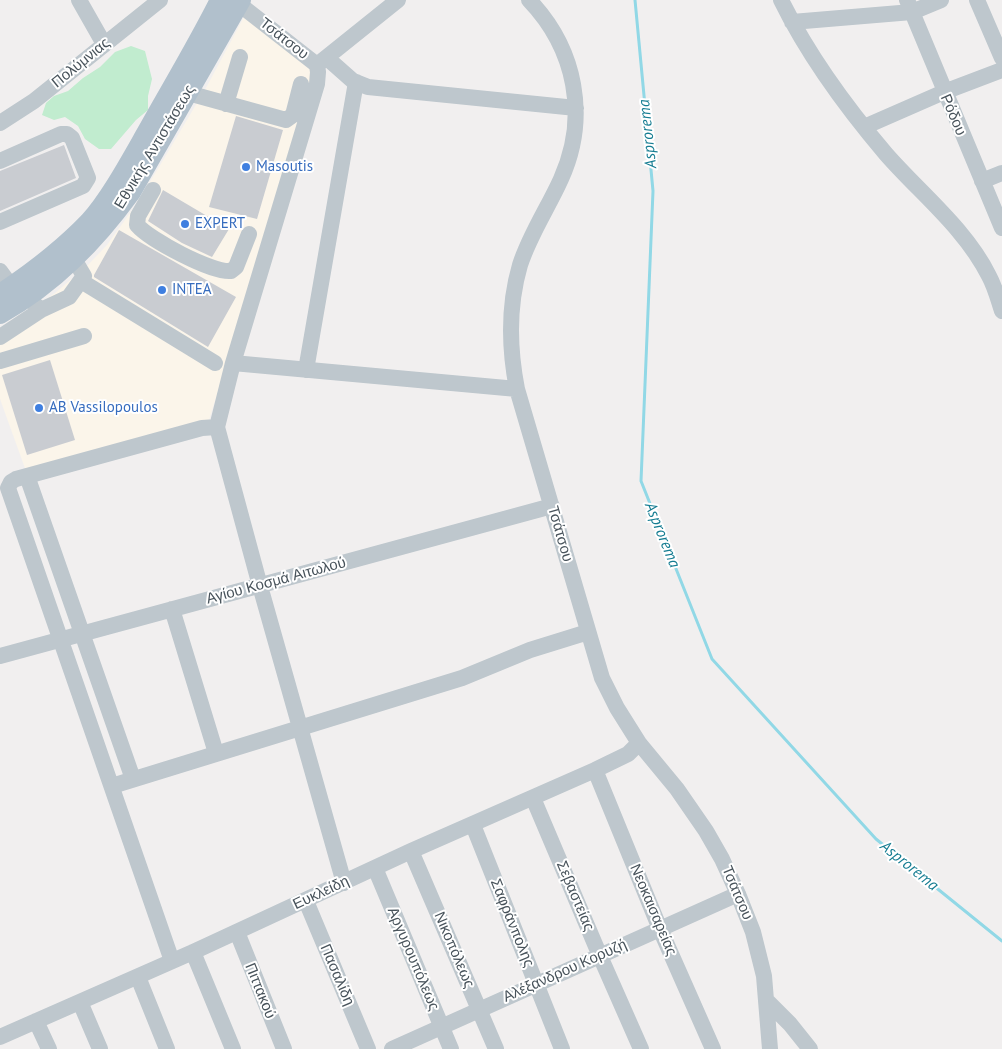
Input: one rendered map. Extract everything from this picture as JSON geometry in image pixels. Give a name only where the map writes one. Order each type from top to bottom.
[{"type":"main road","name":"Εθνικής Αντιστάσεως","points":[[16,292],[44,286],[131,208],[131,192],[188,93],[226,4]]},
{"type":"main road","name":"Εθνικής Αντιστάσεως","points":[[0,314],[31,273],[63,247],[90,221],[112,190],[226,4]]},
{"type":"street","points":[[79,0],[104,44]]},
{"type":"street","name":"Πολύμνιας","points":[[0,123],[34,101],[160,0]]},
{"type":"street","name":"Τσάτσου","points":[[226,4],[322,62],[398,0]]},
{"type":"street","name":"Τσάτσου","points":[[529,0],[550,24],[564,50],[573,78],[576,108],[573,141],[566,166],[530,240],[516,279],[510,338],[513,371],[517,389],[602,678],[617,708],[639,743],[677,789],[706,831],[738,894],[753,932],[764,976],[770,1049]]},
{"type":"street","points":[[781,0],[812,56],[864,127],[886,154],[960,234],[988,275],[998,286],[1002,311]]},
{"type":"street","points":[[792,22],[940,0]]},
{"type":"street","points":[[977,0],[1002,58]]},
{"type":"street","name":"Ρόδου","points":[[909,6],[1002,228]]},
{"type":"street","points":[[226,104],[240,57]]},
{"type":"street","points":[[344,883],[217,427],[233,363],[317,84],[318,72],[322,62],[356,82],[378,89],[576,108]]},
{"type":"street","points":[[864,127],[944,92],[1002,70]]},
{"type":"street","points":[[306,370],[356,82]]},
{"type":"street","points":[[188,93],[286,120],[293,115],[302,84]]},
{"type":"street","points":[[0,161],[61,134],[68,134],[72,138],[88,178],[83,186],[0,222]]},
{"type":"street","points":[[982,182],[1002,173]]},
{"type":"street","points":[[153,190],[131,208],[137,219],[137,225],[182,255],[228,272],[236,267],[249,234]]},
{"type":"street","points":[[0,337],[16,292],[69,297],[81,281],[84,273],[74,259]]},
{"type":"street","points":[[81,281],[215,363]]},
{"type":"street","points":[[0,361],[84,336]]},
{"type":"street","points":[[233,363],[517,389]]},
{"type":"street","points":[[172,961],[8,486],[13,481],[27,476],[202,428],[217,427]]},
{"type":"street","points":[[27,476],[132,779]]},
{"type":"street","name":"Αγίου Κοσμά Αιτωλού","points":[[0,656],[552,506]]},
{"type":"street","points":[[172,609],[216,753]]},
{"type":"street","points":[[112,786],[462,678],[530,650],[588,632]]},
{"type":"street","name":"Ευκλείδη","points":[[0,1037],[595,770],[628,754],[639,743]]},
{"type":"street","name":"Νεοκαισαρείας","points":[[595,770],[660,929],[713,1049]]},
{"type":"street","name":"Σεβαστείας","points":[[533,798],[641,1049]]},
{"type":"street","name":"Σαφράνπολης","points":[[473,825],[562,1049]]},
{"type":"street","name":"Νικοπόλεως","points":[[412,851],[496,1049]]},
{"type":"street","name":"Αργυρουπόλεως","points":[[375,868],[451,1049]]},
{"type":"street","name":"Αλέξανδρου Κορυζή","points":[[392,1049],[738,894]]},
{"type":"street","name":"Πασαλίδη","points":[[306,900],[368,1049]]},
{"type":"street","name":"Πιττακού","points":[[237,932],[284,1049]]},
{"type":"street","points":[[193,952],[233,1049]]},
{"type":"street","points":[[138,976],[167,1049]]},
{"type":"street","points":[[767,1001],[790,1024],[810,1049]]},
{"type":"street","points":[[80,1002],[100,1049]]},
{"type":"street","points":[[36,1021],[49,1049]]},
{"type":"shaded area","points":[[245,15],[316,72],[309,100],[209,420],[26,471],[0,399],[0,331],[55,293],[86,267],[107,245],[135,206],[159,167],[207,86]]},
{"type":"green space","points":[[131,46],[145,51],[152,79],[148,96],[148,110],[136,120],[111,149],[99,149],[85,139],[78,126],[65,117],[54,120],[42,115],[46,103],[54,96],[68,91],[100,67],[115,52]]},
{"type":"building","name":"Masoutis","points":[[236,116],[283,130],[257,219],[209,207]]},
{"type":"building","points":[[64,145],[76,178],[0,211],[0,171]]},
{"type":"building","name":"EXPERT","points":[[163,190],[229,229],[212,257],[182,243],[148,221]]},
{"type":"building","name":"INTEA","points":[[119,230],[236,297],[208,347],[94,277]]},
{"type":"building","name":"AB Vassilopoulos","points":[[50,360],[75,440],[27,455],[2,375]]},
{"type":"waterway","name":"Asprorema","points":[[635,0],[653,191],[641,481],[712,659],[876,839],[1002,941]]},
{"type":"place","name":"Masoutis","points":[[246,167]]},
{"type":"place","name":"EXPERT","points":[[185,224]]},
{"type":"place","name":"INTEA","points":[[162,290]]},
{"type":"place","name":"AB Vassilopoulos","points":[[39,408]]}]
